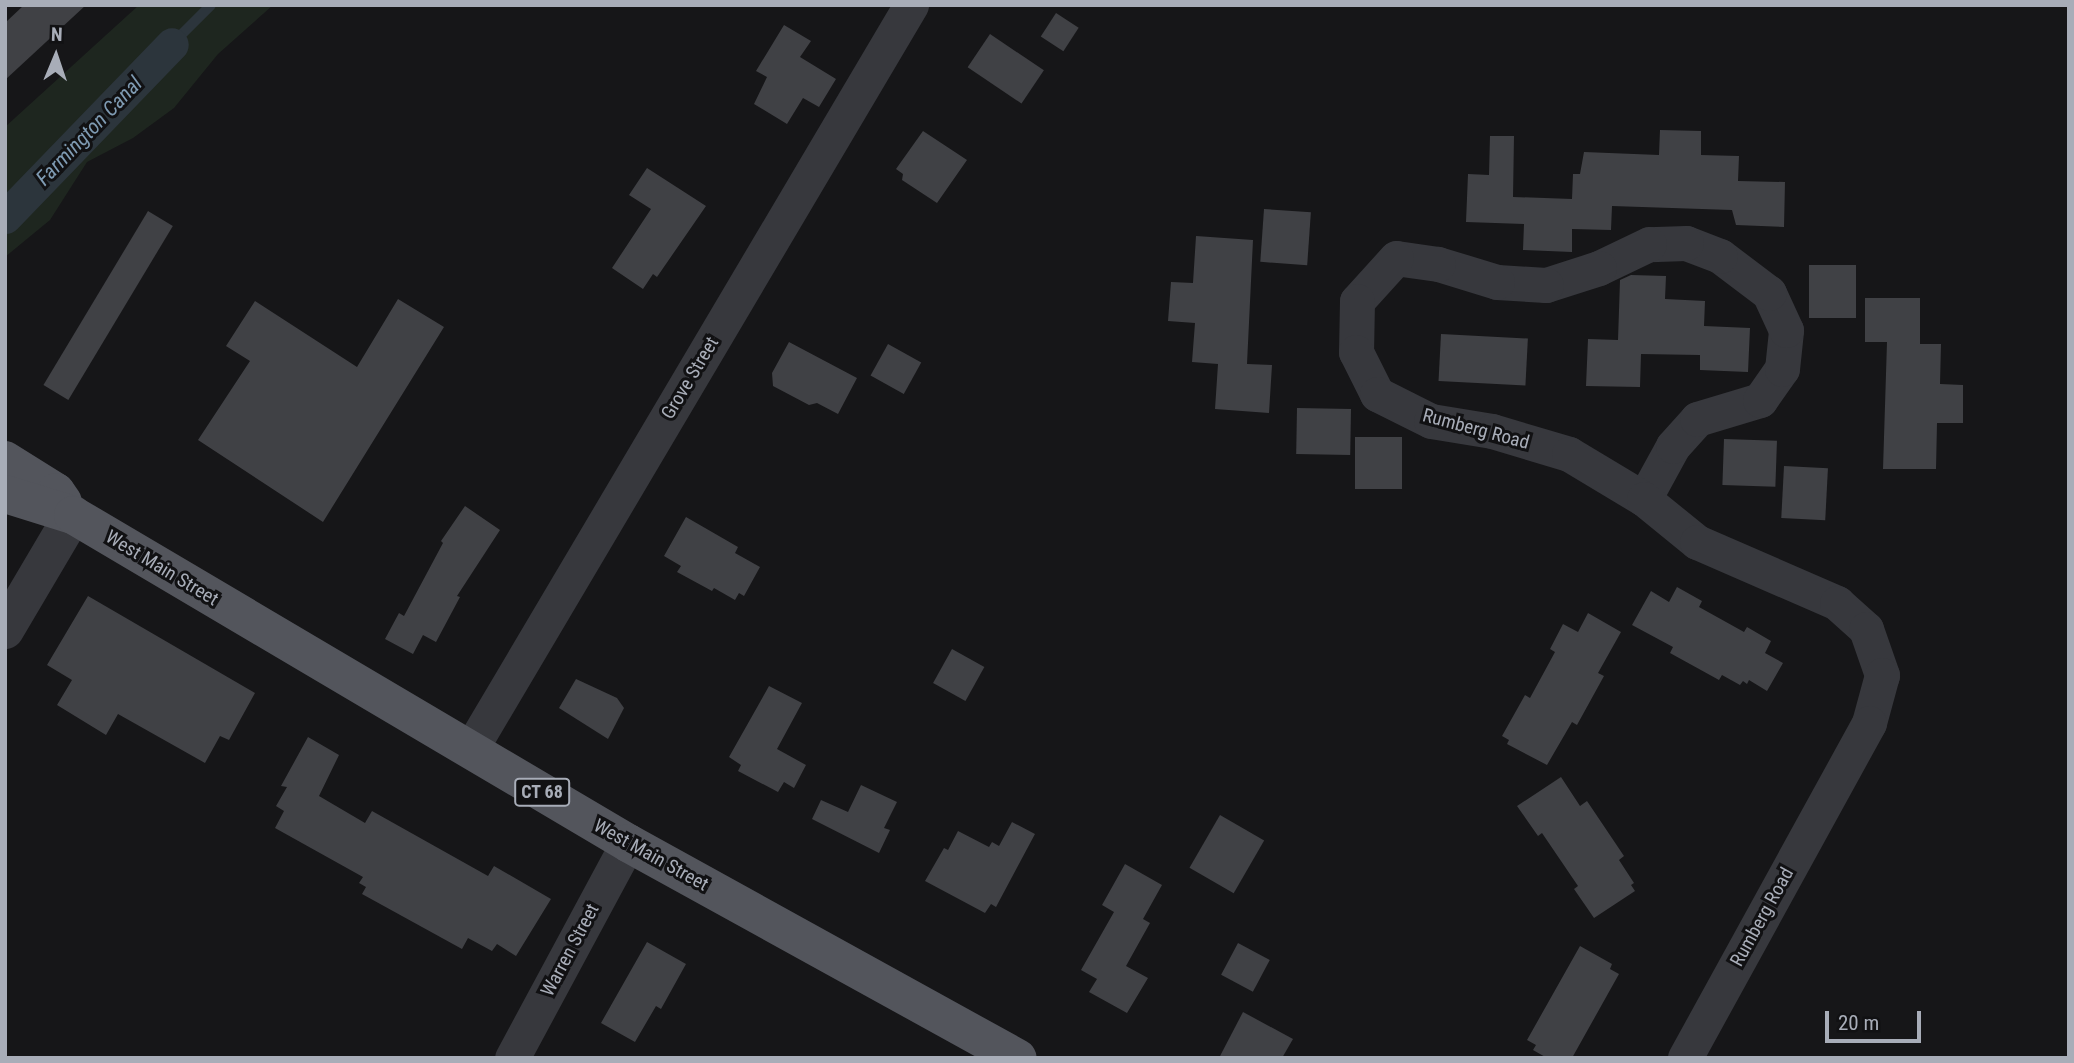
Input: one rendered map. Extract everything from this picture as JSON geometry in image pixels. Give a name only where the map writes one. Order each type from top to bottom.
[{"type":"main road","name":"West Main Street","points":[[5,460],[56,492],[73,515]]},
{"type":"main road","name":"West Main Street","points":[[5,494],[73,515],[628,843],[1018,1058]]},
{"type":"street","name":"Grove Street","points":[[470,750],[911,5]]},
{"type":"street","name":"Rumberg Road","points":[[1644,499],[1673,446],[1698,419],[1760,400],[1782,369],[1786,330],[1769,293],[1720,256],[1686,243],[1649,244],[1599,268],[1546,285],[1497,282],[1438,264],[1396,258],[1357,301],[1356,352],[1377,394],[1431,421],[1492,431],[1569,454],[1644,499],[1697,542],[1837,603],[1866,629],[1882,675],[1869,723],[1685,1058]]},
{"type":"street","points":[[5,630],[73,515]]},
{"type":"street","name":"Warren Street","points":[[512,1058],[628,843]]},
{"type":"shaded area","points":[[139,5],[273,5],[218,54],[174,108],[133,138],[87,162],[50,220],[5,257],[5,127]]},
{"type":"building","points":[[24,5],[86,5],[5,80],[5,23]]},
{"type":"building","points":[[1056,13],[1079,28],[1063,51],[1041,36]]},
{"type":"building","points":[[784,25],[811,41],[800,57],[836,79],[819,107],[803,98],[787,124],[754,104],[767,77],[756,71]]},
{"type":"building","points":[[990,34],[1044,70],[1022,104],[968,67]]},
{"type":"building","points":[[1660,130],[1701,131],[1701,155],[1739,156],[1738,181],[1785,182],[1784,227],[1736,225],[1732,210],[1612,206],[1611,230],[1572,229],[1572,252],[1523,250],[1524,224],[1466,222],[1468,174],[1489,175],[1490,136],[1514,136],[1513,197],[1572,199],[1573,174],[1580,174],[1584,152],[1659,155]]},
{"type":"building","points":[[923,131],[967,160],[937,203],[902,180],[903,174],[896,169]]},
{"type":"building","points":[[647,168],[706,206],[657,277],[653,274],[643,289],[612,268],[651,209],[629,195]]},
{"type":"building","points":[[1264,209],[1311,212],[1307,265],[1260,262]]},
{"type":"building","points":[[148,211],[173,226],[68,400],[43,385]]},
{"type":"building","points":[[1196,236],[1253,240],[1247,364],[1272,365],[1269,413],[1215,409],[1218,364],[1192,362],[1195,323],[1168,321],[1171,282],[1193,283]]},
{"type":"building","points":[[1809,265],[1856,265],[1856,318],[1809,318]]},
{"type":"building","points":[[1631,275],[1666,276],[1665,299],[1705,301],[1704,326],[1750,328],[1748,372],[1700,370],[1700,355],[1641,354],[1640,387],[1586,386],[1588,339],[1618,340],[1620,280]]},
{"type":"building","points":[[1865,298],[1920,298],[1920,344],[1941,344],[1940,384],[1963,385],[1963,423],[1937,423],[1936,469],[1883,469],[1887,342],[1865,342]]},
{"type":"building","points":[[398,299],[444,327],[323,522],[198,440],[250,361],[226,346],[255,301],[357,367]]},
{"type":"building","points":[[1441,334],[1528,339],[1525,385],[1439,381]]},
{"type":"building","points":[[789,342],[857,378],[838,414],[817,403],[809,405],[773,386],[772,373]]},
{"type":"building","points":[[888,344],[921,362],[904,394],[871,375]]},
{"type":"building","points":[[1297,408],[1351,409],[1350,455],[1296,454]]},
{"type":"building","points":[[1355,437],[1402,437],[1402,489],[1355,489]]},
{"type":"building","points":[[1724,439],[1777,441],[1775,487],[1722,485]]},
{"type":"building","points":[[1784,466],[1828,468],[1825,520],[1781,518]]},
{"type":"building","points":[[465,506],[500,530],[457,596],[460,597],[436,642],[423,635],[413,654],[385,639],[399,613],[404,616],[443,543],[441,541]]},
{"type":"building","points":[[686,517],[738,547],[735,553],[760,567],[744,596],[739,593],[735,600],[714,588],[712,591],[677,572],[681,566],[664,556]]},
{"type":"building","points":[[1677,587],[1702,601],[1699,607],[1744,632],[1747,627],[1771,641],[1765,653],[1783,663],[1767,691],[1749,680],[1747,684],[1743,681],[1740,685],[1722,675],[1719,680],[1670,653],[1673,647],[1632,625],[1651,591],[1669,602]]},
{"type":"building","points":[[88,596],[255,693],[229,740],[220,736],[205,763],[118,714],[106,735],[57,705],[72,680],[47,665]]},
{"type":"building","points":[[1588,613],[1621,632],[1598,673],[1604,676],[1577,725],[1572,722],[1547,765],[1507,744],[1509,740],[1502,736],[1525,695],[1530,698],[1555,652],[1550,649],[1563,624],[1578,632]]},
{"type":"building","points":[[952,649],[984,667],[965,701],[933,683]]},
{"type":"building","points":[[576,679],[617,698],[624,708],[608,739],[559,708]]},
{"type":"building","points":[[769,686],[802,703],[777,749],[806,765],[794,788],[784,782],[778,792],[738,771],[741,765],[729,757]]},
{"type":"building","points":[[308,737],[339,755],[319,796],[365,823],[372,811],[488,876],[494,866],[551,899],[516,956],[497,944],[492,951],[468,938],[462,949],[362,894],[366,887],[359,883],[363,877],[275,828],[284,811],[276,806],[287,787],[281,786]]},
{"type":"building","points":[[1561,777],[1580,806],[1587,801],[1624,856],[1619,860],[1634,883],[1631,885],[1635,891],[1594,918],[1574,889],[1578,886],[1542,833],[1538,836],[1517,806]]},
{"type":"building","points":[[861,785],[897,802],[884,828],[890,830],[879,853],[812,819],[821,800],[848,812]]},
{"type":"building","points":[[1220,815],[1264,840],[1234,893],[1190,868]]},
{"type":"building","points":[[1012,822],[1035,834],[996,907],[991,904],[985,913],[925,881],[944,848],[948,850],[958,831],[989,847],[992,842],[999,846]]},
{"type":"building","points":[[1125,864],[1162,885],[1143,919],[1150,923],[1126,966],[1148,978],[1127,1013],[1089,992],[1097,979],[1081,970],[1114,912],[1102,905]]},
{"type":"building","points":[[647,942],[686,964],[661,1009],[656,1006],[635,1042],[601,1023]]},
{"type":"building","points":[[1238,943],[1270,960],[1253,992],[1221,975]]},
{"type":"building","points":[[1580,946],[1612,964],[1610,969],[1619,974],[1572,1058],[1547,1058],[1533,1050],[1536,1045],[1527,1040]]},
{"type":"building","points":[[1243,1012],[1293,1039],[1282,1058],[1219,1058]]},
{"type":"waterway","points":[[172,44],[211,5]]},
{"type":"waterway","name":"Farmington Canal","points":[[5,217],[172,44]]}]
